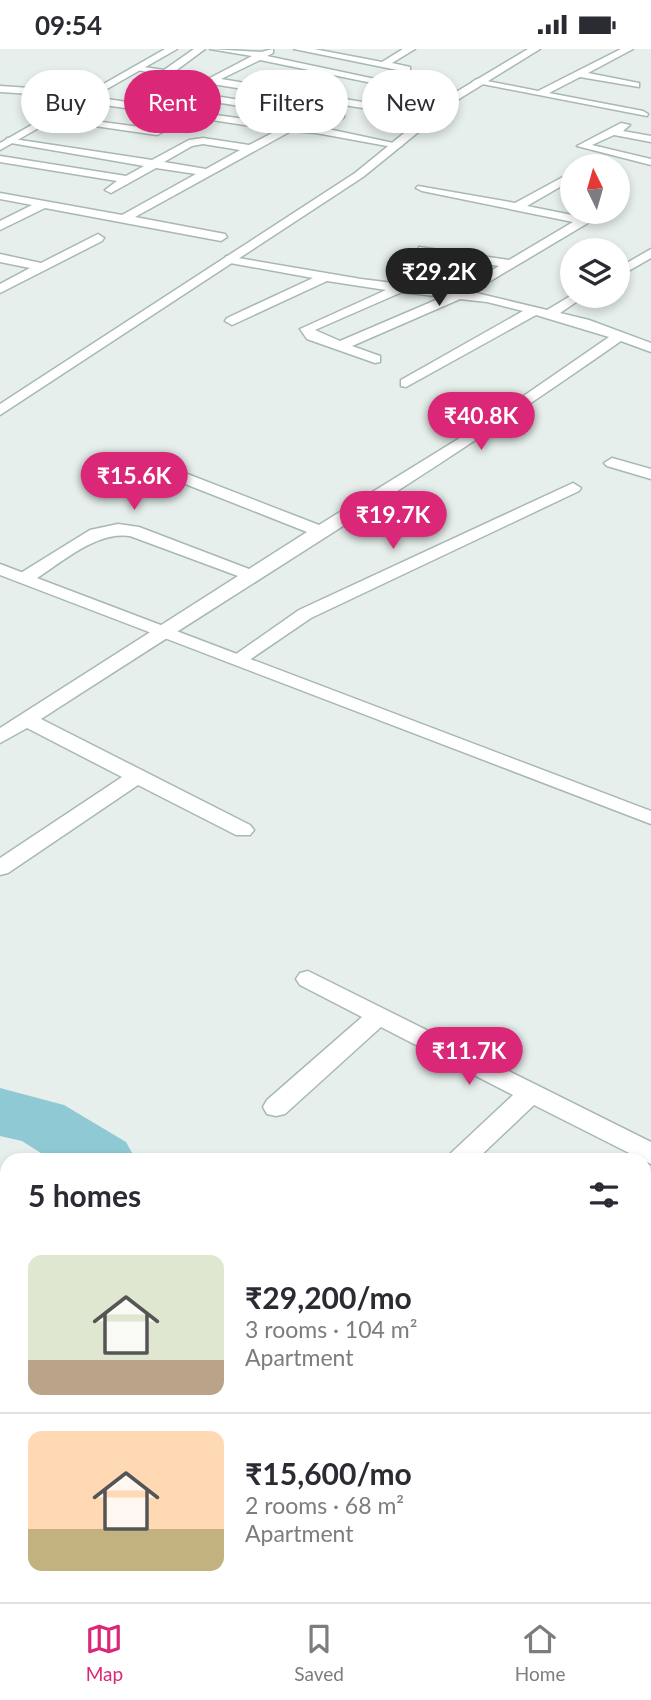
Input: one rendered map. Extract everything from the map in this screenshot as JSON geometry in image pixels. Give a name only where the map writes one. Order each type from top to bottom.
[{"type":"street","points":[[110,84],[172,49]]},
{"type":"street","points":[[171,70],[200,49]]},
{"type":"street","points":[[215,49],[263,54],[362,78]]},
{"type":"street","points":[[299,49],[323,51],[407,69]]},
{"type":"street","points":[[383,65],[410,49]]},
{"type":"street","points":[[459,94],[536,49]]},
{"type":"street","points":[[539,94],[628,49]]},
{"type":"street","points":[[300,65],[323,51]]},
{"type":"street","points":[[221,77],[263,54]]},
{"type":"street","points":[[137,69],[143,70]]},
{"type":"street","points":[[578,74],[636,85]]},
{"type":"street","points":[[221,82],[362,105]]},
{"type":"street","points":[[477,82],[647,112]]},
{"type":"street","points":[[0,89],[21,92]]},
{"type":"street","points":[[348,110],[356,104]]},
{"type":"street","points":[[647,112],[582,146],[651,162]]},
{"type":"street","points":[[613,132],[651,139]]},
{"type":"street","points":[[0,146],[24,133]]},
{"type":"street","points":[[155,133],[251,149]]},
{"type":"street","points":[[123,219],[280,133]]},
{"type":"street","points":[[333,133],[398,145]]},
{"type":"street","points":[[0,411],[359,175],[412,133]]},
{"type":"street","points":[[11,140],[208,173]]},
{"type":"street","points":[[111,190],[189,143],[203,141]]},
{"type":"street","points":[[0,159],[129,180]]},
{"type":"street","points":[[517,207],[560,182]]},
{"type":"street","points":[[422,188],[560,216]]},
{"type":"street","points":[[0,196],[221,237]]},
{"type":"street","points":[[0,226],[44,204]]},
{"type":"street","points":[[341,347],[462,293],[579,224]]},
{"type":"street","points":[[0,289],[97,238]]},
{"type":"street","points":[[423,250],[511,264]]},
{"type":"street","points":[[630,266],[651,253]]},
{"type":"street","points":[[0,258],[42,267]]},
{"type":"street","points":[[229,259],[326,277],[462,293],[604,329],[651,348]]},
{"type":"street","points":[[232,321],[326,277]]},
{"type":"street","points":[[375,359],[312,336],[307,329],[401,287]]},
{"type":"street","points":[[406,383],[560,304]]},
{"type":"street","points":[[0,737],[625,339],[651,330]]},
{"type":"street","points":[[612,463],[651,474]]},
{"type":"street","points":[[171,473],[320,531]]},
{"type":"street","points":[[238,659],[312,611],[573,488]]},
{"type":"street","points":[[25,578],[96,534],[118,529],[133,531],[252,576]]},
{"type":"street","points":[[0,569],[651,818]]},
{"type":"street","points":[[27,720],[243,830]]},
{"type":"street","points":[[0,868],[137,776]]},
{"type":"street","points":[[308,979],[649,1153]]},
{"type":"street","points":[[276,1107],[379,1015]]},
{"type":"street","points":[[467,1153],[531,1093]]},
{"type":"waterway","points":[[0,1112],[41,1122],[92,1153]]}]
